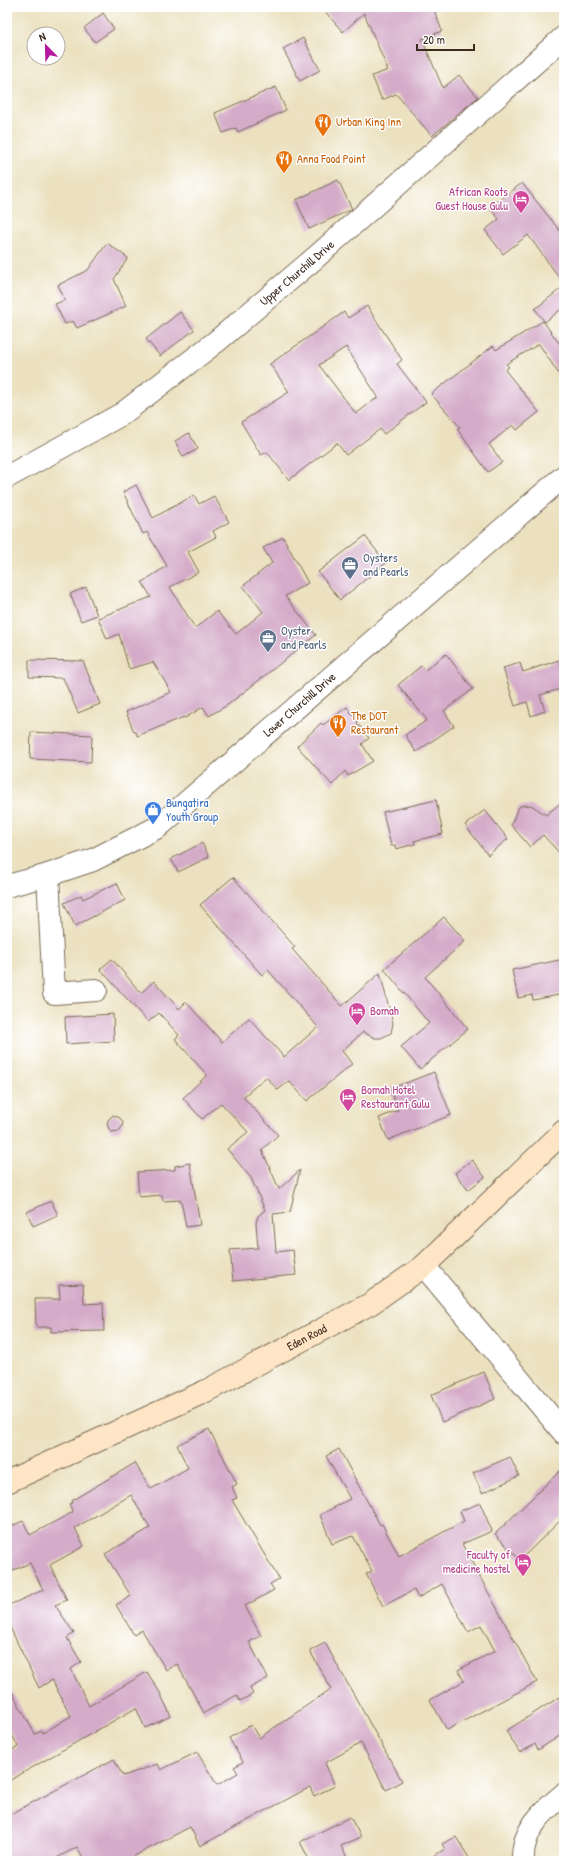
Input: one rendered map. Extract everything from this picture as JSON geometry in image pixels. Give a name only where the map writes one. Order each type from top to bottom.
[{"type":"street","name":"Upper Churchill Drive","points":[[7,477],[122,414],[217,341],[315,258],[564,37]]},
{"type":"street","name":"Lower Churchill Drive","points":[[7,886],[48,875],[93,860],[158,827],[564,476]]},
{"type":"street","points":[[48,875],[54,993],[96,990]]},
{"type":"street","name":"Eden Road","points":[[7,1482],[212,1389],[370,1304],[424,1266],[564,1131]]},
{"type":"street","points":[[424,1266],[564,1433]]},
{"type":"street","points":[[523,1858],[528,1832],[543,1811],[564,1794]]},
{"type":"building","points":[[321,7],[433,7],[442,31],[422,39],[443,88],[459,75],[478,97],[432,136],[396,94],[382,100],[372,76],[388,70],[364,13],[343,32]]},
{"type":"building","points":[[103,13],[114,29],[95,42],[84,28]]},
{"type":"building","points":[[303,38],[320,70],[300,81],[283,49]]},
{"type":"building","points":[[276,87],[286,110],[238,132],[236,128],[223,133],[215,113]]},
{"type":"building","points":[[338,180],[352,209],[309,229],[296,200]]},
{"type":"building","points":[[522,183],[564,236],[564,284],[528,235],[503,254],[485,230],[499,219],[490,208]]},
{"type":"building","points":[[107,243],[128,258],[114,279],[126,306],[77,328],[73,321],[65,324],[55,304],[65,300],[58,285],[88,270]]},
{"type":"building","points":[[564,286],[564,307],[545,322],[535,309]]},
{"type":"building","points":[[367,306],[402,360],[397,364],[426,402],[384,434],[380,429],[346,455],[337,443],[289,480],[267,452],[261,455],[241,422],[289,392],[270,364],[344,312],[348,318]],"holes":[[[346,347],[378,397],[356,414],[319,365]]]},
{"type":"building","points":[[180,312],[194,330],[160,356],[146,339]]},
{"type":"building","points":[[543,321],[564,350],[564,382],[539,344],[506,364],[509,367],[505,370],[539,412],[517,430],[513,425],[489,444],[502,462],[488,472],[457,429],[460,427],[431,394],[493,346],[496,350]]},
{"type":"building","points":[[189,433],[198,449],[183,457],[175,441]]},
{"type":"building","points":[[136,485],[153,518],[194,495],[199,504],[214,496],[229,522],[213,531],[216,537],[188,552],[199,572],[170,587],[195,628],[217,611],[236,634],[263,612],[243,586],[272,563],[263,548],[283,537],[308,583],[285,596],[316,635],[229,704],[209,716],[203,707],[185,718],[184,717],[137,736],[126,712],[171,692],[153,662],[129,669],[119,634],[107,639],[98,618],[151,597],[142,582],[167,566],[147,532],[143,534],[123,492]]},
{"type":"building","points":[[365,536],[386,563],[340,600],[318,572]]},
{"type":"building","points":[[86,587],[97,615],[81,621],[70,594]]},
{"type":"building","points":[[446,654],[473,689],[444,711],[454,726],[416,752],[405,735],[427,720],[398,685],[421,666],[425,670]]},
{"type":"building","points":[[29,660],[83,661],[100,704],[78,713],[63,678],[29,677]]},
{"type":"building","points":[[559,660],[564,674],[564,688],[540,695],[545,711],[531,716],[527,702],[515,706],[503,668],[520,663],[523,672]]},
{"type":"building","points":[[347,707],[369,738],[362,744],[373,761],[348,776],[345,771],[332,785],[297,746],[321,723],[323,725]]},
{"type":"building","points":[[31,732],[92,735],[91,762],[30,759]]},
{"type":"building","points":[[436,800],[443,834],[414,841],[415,844],[396,849],[395,845],[391,846],[383,812]]},
{"type":"building","points":[[564,800],[564,858],[543,835],[530,847],[511,825],[520,806],[531,805],[546,815]]},
{"type":"building","points":[[485,810],[508,839],[488,855],[465,825]]},
{"type":"building","points":[[202,843],[209,857],[178,872],[171,859]]},
{"type":"building","points":[[233,877],[295,947],[292,949],[342,1006],[380,973],[393,1023],[391,1033],[381,1038],[375,1038],[363,1032],[342,1051],[352,1064],[307,1101],[289,1081],[278,1090],[266,1077],[243,1097],[278,1135],[262,1150],[279,1189],[300,1170],[290,1212],[273,1214],[276,1252],[293,1250],[296,1275],[233,1281],[230,1250],[258,1248],[256,1223],[258,1216],[265,1210],[251,1178],[227,1149],[248,1132],[221,1103],[202,1119],[183,1098],[207,1075],[175,1039],[179,1035],[159,1013],[148,1022],[100,969],[112,959],[141,993],[154,981],[179,1009],[186,1002],[222,1042],[249,1018],[284,1057],[318,1027],[268,970],[262,975],[200,905]]},
{"type":"building","points":[[117,883],[125,900],[75,926],[64,903],[81,895],[83,899]]},
{"type":"building","points":[[444,917],[465,941],[425,977],[468,1029],[420,1069],[401,1047],[429,1023],[384,969]]},
{"type":"building","points":[[564,959],[564,994],[533,1000],[532,995],[518,998],[512,970]]},
{"type":"building","points":[[113,1014],[114,1041],[66,1044],[65,1017]]},
{"type":"building","points":[[434,1072],[451,1115],[388,1140],[379,1118],[398,1110],[390,1089]]},
{"type":"building","points":[[113,1115],[120,1118],[123,1122],[119,1131],[111,1132],[107,1125],[108,1120]]},
{"type":"building","points":[[472,1160],[485,1177],[468,1190],[455,1173]]},
{"type":"building","points":[[190,1163],[200,1225],[186,1227],[181,1200],[163,1201],[162,1195],[139,1197],[137,1172],[175,1170],[175,1166]]},
{"type":"building","points":[[51,1201],[58,1215],[33,1226],[27,1212]]},
{"type":"building","points":[[83,1284],[84,1304],[103,1303],[104,1331],[51,1332],[51,1327],[36,1327],[35,1299],[60,1299],[59,1285]]},
{"type":"building","points":[[484,1372],[495,1399],[442,1422],[431,1395]]},
{"type":"building","points":[[209,1429],[237,1484],[232,1487],[237,1498],[232,1500],[279,1579],[270,1584],[274,1590],[245,1606],[261,1636],[249,1642],[268,1678],[250,1688],[253,1694],[240,1701],[237,1695],[204,1713],[177,1664],[166,1670],[142,1630],[134,1635],[116,1605],[131,1596],[105,1554],[150,1528],[131,1495],[75,1528],[84,1546],[50,1565],[67,1600],[55,1605],[74,1633],[67,1638],[81,1662],[71,1669],[89,1706],[147,1672],[159,1691],[171,1716],[145,1728],[136,1708],[7,1782],[7,1753],[18,1747],[7,1724],[7,1683],[35,1734],[42,1731],[43,1733],[71,1716],[52,1680],[39,1688],[7,1621],[7,1606],[43,1590],[30,1563],[7,1573],[7,1528],[23,1521],[30,1535],[73,1512],[69,1504],[72,1503],[71,1501],[135,1463],[151,1489],[188,1468],[177,1445]]},
{"type":"building","points":[[339,1449],[380,1525],[382,1524],[399,1556],[464,1521],[460,1511],[480,1503],[492,1531],[462,1544],[537,1682],[447,1730],[430,1700],[464,1681],[458,1670],[495,1651],[481,1625],[468,1632],[442,1584],[418,1598],[414,1590],[383,1606],[366,1574],[372,1571],[353,1536],[332,1544],[320,1515],[350,1499],[326,1456]]},
{"type":"building","points":[[510,1457],[519,1476],[482,1493],[473,1473]]},
{"type":"building","points":[[564,1467],[564,1517],[520,1560],[495,1534]]},
{"type":"building","points":[[325,1643],[402,1781],[386,1790],[361,1743],[325,1763],[335,1786],[314,1796],[310,1787],[200,1846],[190,1827],[125,1861],[85,1861],[77,1847],[51,1861],[7,1861],[7,1816],[114,1759],[123,1776],[158,1764],[161,1770],[197,1752],[217,1785],[238,1773],[234,1767],[243,1762],[229,1738],[251,1725],[259,1738],[331,1689],[310,1651]]},
{"type":"building","points":[[564,1694],[564,1733],[538,1750],[535,1744],[520,1753],[506,1731]]},
{"type":"building","points":[[350,1817],[361,1837],[341,1846],[349,1861],[310,1861],[300,1842]]},
{"type":"building","points":[[456,1837],[471,1861],[425,1861],[445,1849],[442,1844]]},
{"type":"place","name":"Urban King Inn","points":[[323,137]]},
{"type":"place","name":"Anna Food Point","points":[[284,174]]},
{"type":"place","name":"African Roots Guest House Gulu","points":[[521,214]]},
{"type":"place","name":"Oysters and Pearls","points":[[350,580]]},
{"type":"place","name":"Oyster and Pearls","points":[[268,653]]},
{"type":"place","name":"The DOT Restaurant","points":[[338,738]]},
{"type":"place","name":"Bungatira Youth Group","points":[[153,825]]},
{"type":"place","name":"Bomah","points":[[357,1026]]},
{"type":"place","name":"Bomah Hotel Restaurant Gulu","points":[[348,1112]]},
{"type":"place","name":"Faculty of medicine hostel","points":[[523,1577]]}]
